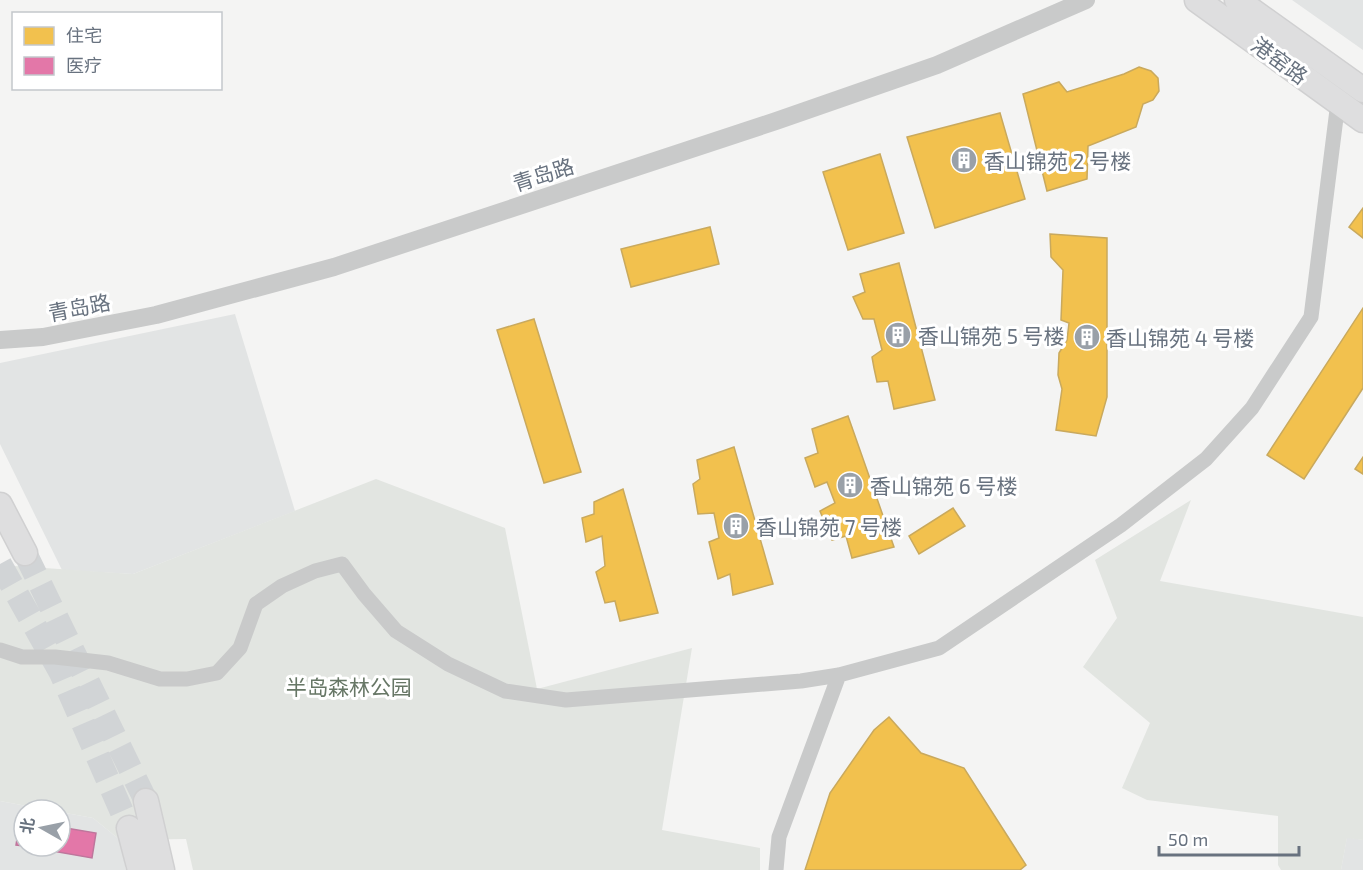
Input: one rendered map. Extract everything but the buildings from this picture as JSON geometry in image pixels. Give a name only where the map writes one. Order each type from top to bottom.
[{"type":"main road","name":"港窑路","points":[[1197,0],[1363,120]]},
{"type":"main road","name":"港窑路","points":[[1237,0],[1363,90]]},
{"type":"main road","points":[[0,505],[25,553]]},
{"type":"main road","points":[[146,801],[162,870]]},
{"type":"main road","points":[[129,828],[140,870]]},
{"type":"street","name":"青岛路","points":[[0,340],[43,337],[156,315],[334,267],[937,66],[1086,0]]},
{"type":"street","points":[[0,650],[22,657],[55,657],[108,663],[160,679],[187,679],[217,673],[240,648],[256,604],[282,586],[315,571],[342,564],[364,594],[396,630],[448,664],[505,691],[566,700],[801,681],[839,675],[939,648],[1121,525],[1206,459],[1252,408],[1311,317],[1338,102]]},
{"type":"street","points":[[776,870],[779,837],[839,675]]},
{"type":"shaded area","points":[[1292,0],[1363,0],[1363,50]]},
{"type":"shaded area","points":[[235,314],[295,511],[133,574],[62,570],[0,444],[0,363]]},
{"type":"shaded area","points":[[0,801],[12,803],[12,858],[72,858],[72,814],[93,818],[120,840],[126,870],[0,870]]},
{"type":"shaded area","points":[[1347,837],[1363,840],[1363,870],[1341,870]]},
{"type":"green space","name":"半岛森林公园","points":[[376,479],[505,528],[537,689],[692,648],[662,830],[760,848],[760,870],[193,870],[186,839],[120,840],[93,818],[72,814],[72,798],[12,798],[12,803],[0,801],[0,565],[133,574]]},
{"type":"green space","points":[[1191,500],[1160,581],[1363,617],[1363,840],[1347,838],[1341,870],[1281,870],[1278,865],[1278,816],[1147,800],[1122,788],[1150,723],[1083,667],[1117,618],[1095,560]]},
{"type":"tunnel","points":[[25,553],[146,801]]},
{"type":"tunnel","points":[[0,564],[61,673],[129,828]]},
{"type":"place","name":"香山锦苑 2 号楼","points":[[964,160]]},
{"type":"place","name":"香山锦苑 5 号楼","points":[[898,335]]},
{"type":"place","name":"香山锦苑 4 号楼","points":[[1087,337]]},
{"type":"place","name":"香山锦苑 6 号楼","points":[[850,485]]},
{"type":"place","name":"香山锦苑 7 号楼","points":[[736,526]]}]
